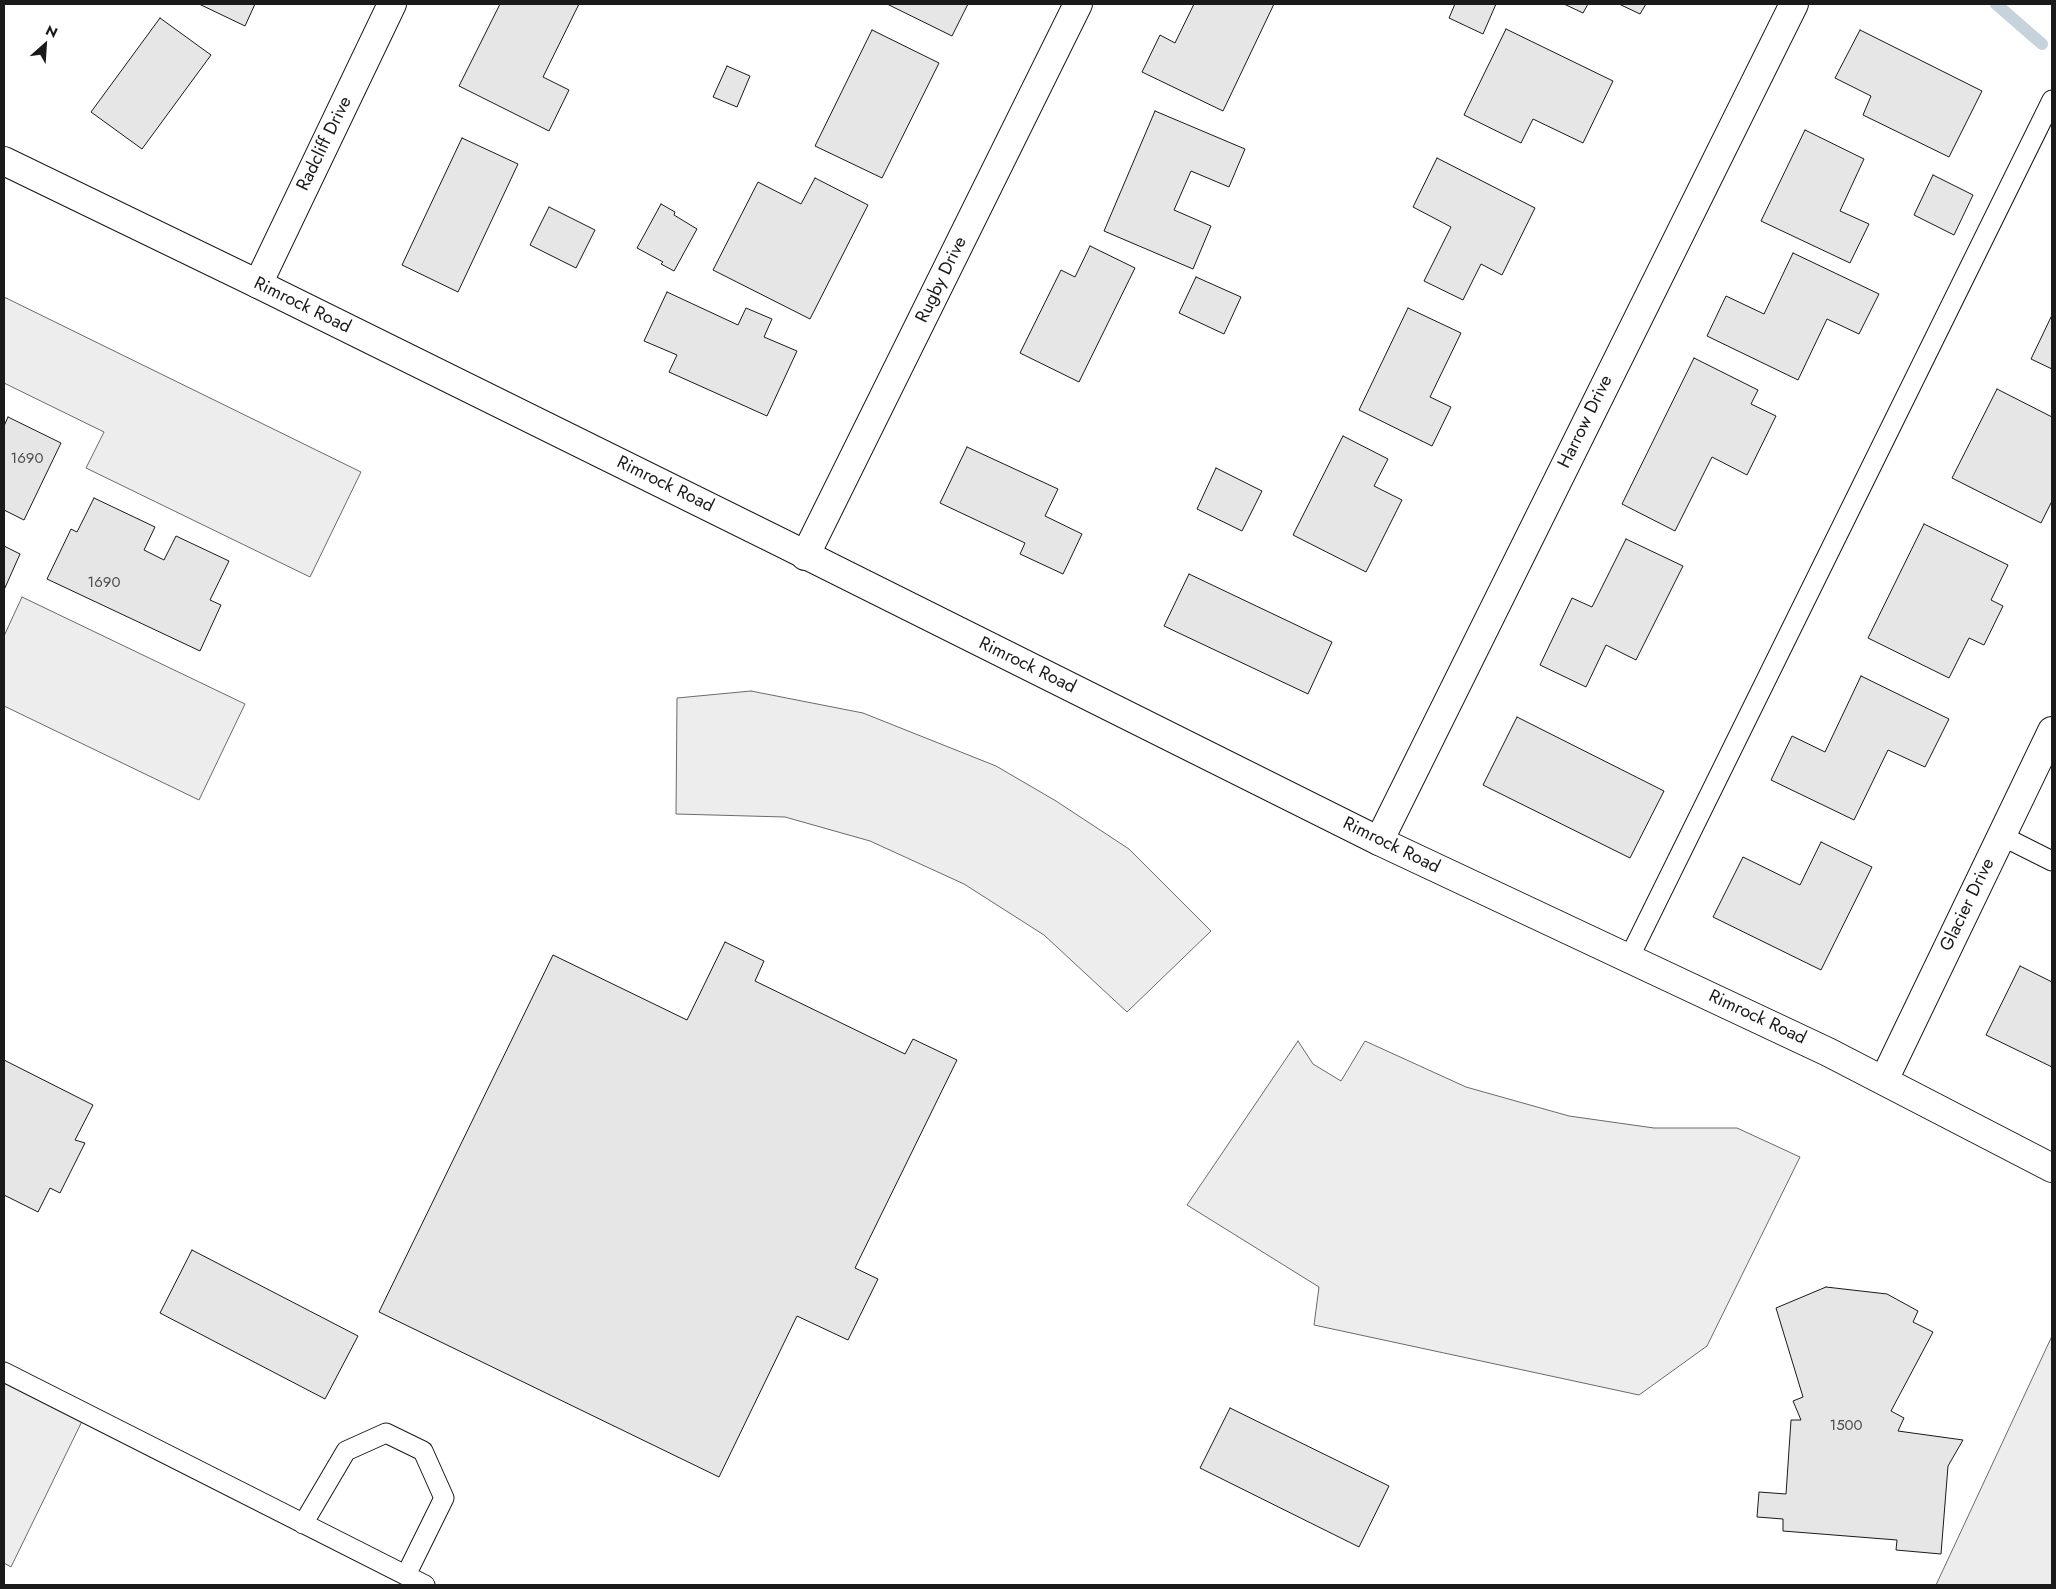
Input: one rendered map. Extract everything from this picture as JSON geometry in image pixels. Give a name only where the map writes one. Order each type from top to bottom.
[{"type":"main road","name":"Radcliff Drive","points":[[258,284],[392,4]]},
{"type":"main road","name":"Rugby Drive","points":[[805,556],[1078,4]]},
{"type":"main road","name":"Harrow Drive","points":[[1379,841],[1794,4]]},
{"type":"main road","name":"Rimrock Road","points":[[4,161],[258,284],[1379,841],[1884,1080],[2052,1168]]},
{"type":"main road","name":"Glacier Drive","points":[[1884,1080],[2052,731]]},
{"type":"lane","points":[[1629,958],[2052,100]]},
{"type":"lane","points":[[2002,836],[2052,861]]},
{"type":"lane","points":[[4,1372],[425,1585]]},
{"type":"lane","points":[[303,1524],[346,1451],[386,1433],[424,1451],[444,1498],[406,1575]]},
{"type":"shaded area","points":[[4,297],[361,472],[310,577],[86,468],[104,432],[4,383]]},
{"type":"shaded area","points":[[22,597],[245,704],[199,800],[4,706],[4,636]]},
{"type":"shaded area","points":[[751,691],[863,713],[996,766],[1056,801],[1129,849],[1211,931],[1127,1012],[1044,935],[964,884],[870,841],[785,817],[676,814],[677,698]]},
{"type":"shaded area","points":[[1298,1041],[1313,1064],[1341,1081],[1365,1041],[1466,1087],[1569,1116],[1654,1128],[1737,1128],[1800,1157],[1707,1346],[1639,1395],[1314,1325],[1319,1287],[1187,1205]]},
{"type":"shaded area","points":[[2052,1336],[2052,1585],[1936,1585]]},
{"type":"shaded area","points":[[4,1372],[86,1413],[11,1567],[4,1563]]},
{"type":"building","points":[[199,4],[255,4],[245,26]]},
{"type":"building","points":[[500,4],[579,4],[543,77],[569,90],[549,131],[459,86]]},
{"type":"building","points":[[887,4],[968,4],[952,36]]},
{"type":"building","points":[[1194,4],[1274,4],[1223,111],[1142,72],[1160,35],[1175,43]]},
{"type":"building","points":[[1455,4],[1496,4],[1483,34],[1449,18]]},
{"type":"building","points":[[1564,4],[1588,4],[1583,13]]},
{"type":"building","points":[[1619,4],[1646,4],[1640,14]]},
{"type":"building","points":[[160,18],[211,55],[142,149],[91,112]]},
{"type":"building","points":[[1506,29],[1613,81],[1583,143],[1533,119],[1521,143],[1464,115]]},
{"type":"building","points":[[872,30],[939,63],[882,178],[815,146]]},
{"type":"building","points":[[1860,30],[1982,91],[1949,157],[1863,115],[1871,96],[1835,78]]},
{"type":"building","points":[[727,66],[750,76],[737,107],[713,97]]},
{"type":"building","points":[[1155,111],[1245,149],[1229,187],[1191,171],[1174,210],[1211,226],[1193,269],[1104,231]]},
{"type":"building","points":[[1805,130],[1864,159],[1840,211],[1869,224],[1850,263],[1761,221]]},
{"type":"building","points":[[462,138],[518,164],[458,292],[402,265]]},
{"type":"building","points":[[1437,158],[1535,208],[1502,275],[1481,264],[1463,300],[1424,281],[1451,227],[1413,207]]},
{"type":"building","points":[[1933,175],[1973,195],[1954,235],[1914,215]]},
{"type":"building","points":[[815,178],[868,205],[810,319],[713,270],[758,182],[801,204]]},
{"type":"building","points":[[661,204],[675,212],[674,215],[697,229],[674,271],[661,264],[663,262],[637,248]]},
{"type":"building","points":[[549,207],[595,230],[576,268],[530,245]]},
{"type":"building","points":[[1090,246],[1135,268],[1079,382],[1020,353],[1061,270],[1075,277]]},
{"type":"building","points":[[1793,253],[1879,294],[1859,334],[1827,319],[1798,380],[1707,336],[1726,296],[1764,314]]},
{"type":"building","points":[[1196,277],[1241,297],[1224,334],[1179,313]]},
{"type":"building","points":[[667,292],[738,325],[746,308],[772,319],[764,337],[797,351],[767,416],[669,372],[677,355],[644,341]]},
{"type":"building","points":[[1408,308],[1461,333],[1430,397],[1451,407],[1432,446],[1359,410]]},
{"type":"building","points":[[2052,315],[2052,369],[2031,359]]},
{"type":"building","points":[[1694,358],[1758,390],[1751,404],[1776,416],[1747,475],[1712,457],[1675,531],[1622,504]]},
{"type":"building","points":[[1997,389],[2052,417],[2052,501],[2041,523],[1952,478]]},
{"type":"building","points":[[8,417],[61,443],[24,520],[4,510],[4,426]]},
{"type":"building","points":[[1343,436],[1388,459],[1374,486],[1402,500],[1366,572],[1293,535]]},
{"type":"building","points":[[967,447],[1058,489],[1045,516],[1082,534],[1063,574],[1020,554],[1025,543],[940,503]]},
{"type":"building","points":[[1216,468],[1262,491],[1242,531],[1197,509]]},
{"type":"building","points":[[94,498],[155,527],[144,550],[164,560],[176,536],[229,561],[210,600],[221,605],[200,651],[47,579],[71,529],[77,532]]},
{"type":"building","points":[[1924,524],[2008,565],[1991,600],[2003,606],[1984,645],[1969,638],[1949,678],[1868,638]]},
{"type":"building","points":[[1626,539],[1683,566],[1636,660],[1606,645],[1586,687],[1540,665],[1572,598],[1592,607]]},
{"type":"building","points":[[4,546],[20,554],[4,590]]},
{"type":"building","points":[[1189,574],[1332,642],[1308,694],[1164,626]]},
{"type":"building","points":[[1861,676],[1949,719],[1925,767],[1888,750],[1854,820],[1771,780],[1792,736],[1825,752]]},
{"type":"building","points":[[1517,717],[1664,791],[1630,858],[1483,785]]},
{"type":"building","points":[[1821,842],[1872,867],[1821,970],[1713,917],[1743,857],[1800,885]]},
{"type":"building","points":[[725,942],[764,961],[755,981],[905,1054],[913,1039],[957,1060],[855,1268],[878,1279],[848,1340],[797,1316],[719,1477],[379,1312],[553,955],[687,1020]]},
{"type":"building","points":[[2020,966],[2052,982],[2052,1067],[1986,1035]]},
{"type":"building","points":[[4,1060],[93,1105],[75,1140],[85,1143],[60,1193],[50,1188],[38,1212],[4,1195]]},
{"type":"building","points":[[192,1250],[358,1336],[325,1399],[160,1313]]},
{"type":"building","points":[[1826,1287],[1887,1294],[1918,1311],[1913,1322],[1933,1332],[1891,1411],[1904,1418],[1898,1431],[1963,1440],[1948,1466],[1941,1554],[1896,1550],[1897,1540],[1783,1531],[1783,1519],[1757,1517],[1759,1492],[1786,1494],[1791,1420],[1801,1420],[1793,1401],[1803,1397],[1776,1308]]},
{"type":"building","points":[[1230,1408],[1389,1486],[1359,1547],[1200,1468]]},
{"type":"waterway","points":[[1996,4],[2042,44]]}]
